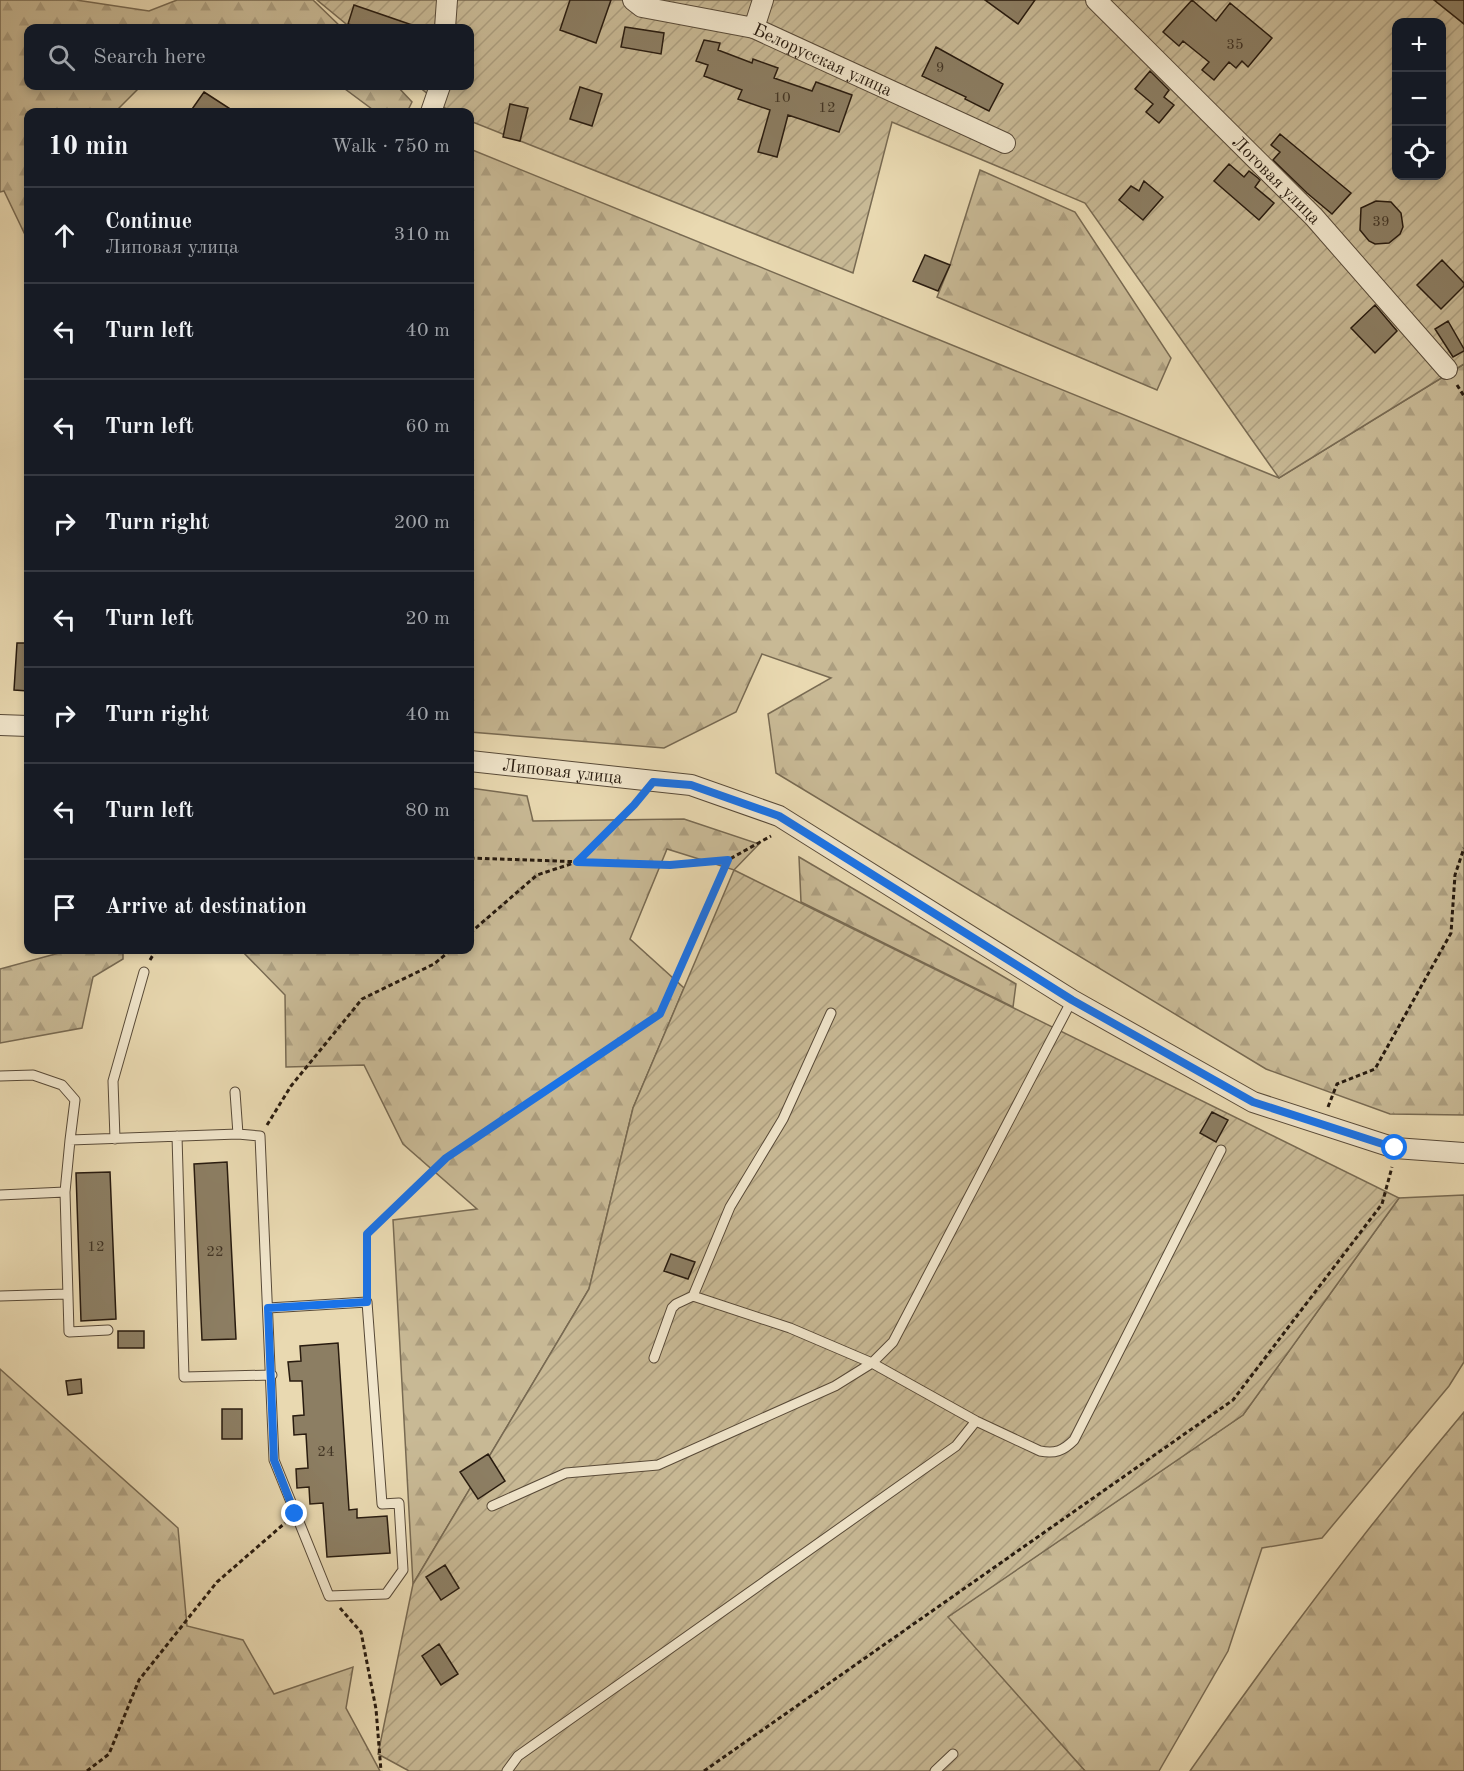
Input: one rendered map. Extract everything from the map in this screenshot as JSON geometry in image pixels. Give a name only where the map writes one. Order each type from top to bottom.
[{"type":"street","points":[[445,24],[447,0]]},
{"type":"street","name":"Белорусская улица","points":[[633,0],[642,7],[754,28],[1005,143]]},
{"type":"street","points":[[754,28],[763,0]]},
{"type":"street","name":"Логовая улица","points":[[1096,0],[1314,217],[1447,369]]},
{"type":"street","points":[[432,108],[439,90]]},
{"type":"street","points":[[0,725],[24,726]]},
{"type":"street","name":"Липовая улица","points":[[474,761],[691,785],[779,816],[1072,1000],[1253,1102],[1395,1148],[1464,1153]]},
{"type":"lane","points":[[115,1138],[113,1081],[144,972]]},
{"type":"lane","points":[[492,1506],[566,1473],[658,1465],[835,1386],[872,1363],[893,1342],[1072,1000]]},
{"type":"lane","points":[[654,1358],[672,1308],[693,1296],[730,1207],[783,1119],[831,1014]]},
{"type":"lane","points":[[0,1076],[33,1075],[62,1085],[75,1100],[65,1192],[69,1332],[108,1330]]},
{"type":"lane","points":[[235,1092],[238,1134]]},
{"type":"lane","points":[[70,1140],[238,1134],[260,1136],[274,1460],[328,1596],[386,1593],[403,1570],[399,1503],[382,1504],[367,1302],[268,1308]]},
{"type":"lane","points":[[177,1136],[184,1377],[272,1376]]},
{"type":"lane","points":[[693,1296],[790,1328],[872,1363],[976,1421],[1040,1451],[1051,1453],[1065,1449],[1074,1440],[1221,1150]]},
{"type":"lane","points":[[0,1195],[65,1192]]},
{"type":"lane","points":[[0,1296],[68,1294]]},
{"type":"lane","points":[[507,1771],[518,1756],[956,1446],[976,1421]]},
{"type":"lane","points":[[935,1771],[953,1754]]},
{"type":"path","points":[[474,930],[537,875],[577,862],[634,805],[653,782]]},
{"type":"path","points":[[474,858],[670,865],[728,860],[771,836]]},
{"type":"path","points":[[1322,1124],[1337,1084],[1375,1069],[1451,933],[1455,875],[1464,848]]},
{"type":"path","points":[[367,1302],[367,1234],[446,1158],[660,1014],[728,860]]},
{"type":"path","points":[[260,1136],[291,1086],[362,999],[434,964],[446,954]]},
{"type":"path","points":[[704,1771],[1233,1400],[1382,1204],[1392,1167]]},
{"type":"path","points":[[87,1771],[109,1754],[139,1680],[217,1582],[295,1514]]},
{"type":"path","points":[[328,1596],[361,1632],[376,1709],[381,1771]]},
{"type":"green space","points":[[0,0],[76,0],[149,11],[177,0],[313,0],[338,24],[24,24],[24,90],[137,90],[119,108],[24,108],[24,233],[4,191],[0,192]]},
{"type":"green space","points":[[317,0],[1464,0],[1464,364],[1279,478],[1085,203],[892,122],[853,273],[474,123],[474,108],[445,108],[423,90],[474,90],[474,24],[346,24]]},
{"type":"green space","points":[[346,90],[401,90],[412,102],[409,108],[371,108]]},
{"type":"green space","points":[[474,151],[1279,478],[1464,364],[1464,1115],[1390,1114],[1266,1069],[776,773],[768,714],[831,678],[762,654],[736,712],[664,748],[474,732]]},
{"type":"green space","points":[[980,170],[1075,212],[1171,358],[1157,390],[937,297],[950,265]]},
{"type":"green space","points":[[474,789],[527,796],[533,821],[684,819],[759,844],[734,870],[667,849],[630,939],[684,988],[633,1108],[589,1289],[413,1584],[393,1220],[477,1209],[403,1144],[364,1065],[286,1067],[285,995],[245,954],[474,954]]},
{"type":"green space","points":[[799,857],[1016,984],[1013,1007],[801,902]]},
{"type":"green space","points":[[734,870],[1399,1198],[1243,1415],[948,1617],[1085,1771],[409,1771],[378,1754],[413,1584],[589,1289],[633,1108]]},
{"type":"green space","points":[[55,954],[123,954],[123,959],[93,977],[82,1028],[0,1043],[0,969]]},
{"type":"green space","points":[[1464,1195],[1464,1362],[1449,1386],[1322,1538],[1262,1548],[1228,1651],[1159,1771],[1085,1771],[947,1617],[1243,1415],[1399,1198]]},
{"type":"green space","points":[[0,1369],[178,1528],[187,1626],[243,1640],[274,1694],[353,1667],[346,1708],[380,1771],[0,1771]]},
{"type":"green space","points":[[1464,1412],[1464,1771],[1190,1771],[1323,1588]]},
{"type":"building","points":[[570,0],[611,0],[596,43],[560,30]]},
{"type":"building","points":[[985,0],[1035,0],[1018,24]]},
{"type":"building","points":[[1192,0],[1216,21],[1230,3],[1272,38],[1248,67],[1242,61],[1236,68],[1229,62],[1214,80],[1202,70],[1209,62],[1183,41],[1179,46],[1163,32]]},
{"type":"building","points":[[1434,0],[1464,0],[1464,24]]},
{"type":"building","points":[[354,5],[409,24],[348,24]]},
{"type":"building","points":[[625,27],[664,33],[661,54],[621,47]]},
{"type":"building","points":[[704,40],[720,43],[718,50],[752,63],[753,59],[778,68],[774,78],[812,91],[816,82],[852,95],[839,132],[788,115],[777,157],[758,152],[770,110],[738,99],[742,90],[704,76],[708,65],[696,61]]},
{"type":"building","points":[[936,47],[1003,84],[989,111],[922,76]]},
{"type":"building","points":[[1150,71],[1169,90],[1164,97],[1174,105],[1159,123],[1146,112],[1153,104],[1135,89]]},
{"type":"building","points":[[580,87],[602,94],[592,126],[570,119]]},
{"type":"building","points":[[204,92],[229,108],[193,108]]},
{"type":"building","points":[[510,104],[528,108],[520,141],[503,137]]},
{"type":"building","points":[[1280,134],[1351,193],[1332,214],[1273,160],[1280,152],[1271,145]]},
{"type":"building","points":[[1229,164],[1244,177],[1249,171],[1258,178],[1260,180],[1255,187],[1274,203],[1259,220],[1214,181]]},
{"type":"building","points":[[1144,181],[1163,197],[1143,220],[1119,200],[1131,186],[1139,191]]},
{"type":"building","points":[[1376,201],[1391,202],[1401,213],[1403,227],[1400,234],[1389,243],[1375,244],[1369,241],[1360,230],[1361,208]]},
{"type":"building","points":[[925,255],[950,265],[938,291],[913,281]]},
{"type":"building","points":[[1442,260],[1464,283],[1464,286],[1441,309],[1417,285]]},
{"type":"building","points":[[1375,305],[1397,331],[1375,353],[1351,328]]},
{"type":"building","points":[[1448,321],[1464,349],[1453,357],[1435,329]]},
{"type":"building","points":[[17,643],[24,643],[24,691],[14,690]]},
{"type":"building","points":[[1212,1112],[1228,1120],[1216,1142],[1200,1133]]},
{"type":"building","points":[[227,1162],[236,1339],[202,1340],[194,1164]]},
{"type":"building","points":[[110,1172],[116,1319],[81,1321],[76,1173]]},
{"type":"building","points":[[671,1254],[695,1262],[688,1279],[664,1271]]},
{"type":"building","points":[[118,1331],[144,1331],[144,1348],[118,1348]]},
{"type":"building","points":[[338,1343],[349,1510],[357,1509],[357,1518],[387,1516],[390,1553],[327,1557],[323,1503],[310,1504],[309,1487],[297,1488],[296,1469],[308,1468],[306,1434],[294,1435],[293,1416],[304,1415],[302,1381],[290,1381],[288,1362],[301,1361],[300,1346]]},
{"type":"building","points":[[81,1379],[82,1393],[68,1395],[66,1381]]},
{"type":"building","points":[[222,1409],[242,1409],[242,1439],[222,1439]]},
{"type":"building","points":[[488,1454],[505,1481],[478,1499],[460,1472]]},
{"type":"building","points":[[445,1565],[459,1588],[441,1600],[426,1577]]},
{"type":"building","points":[[439,1644],[458,1674],[441,1685],[422,1656]]},
{"type":"route","points":[[295,1514],[274,1460],[268,1308],[367,1302],[367,1234],[446,1158],[660,1014],[728,860],[670,865],[577,862],[634,805],[653,782],[691,785],[779,816],[1072,1000],[1253,1102],[1395,1148]]}]
